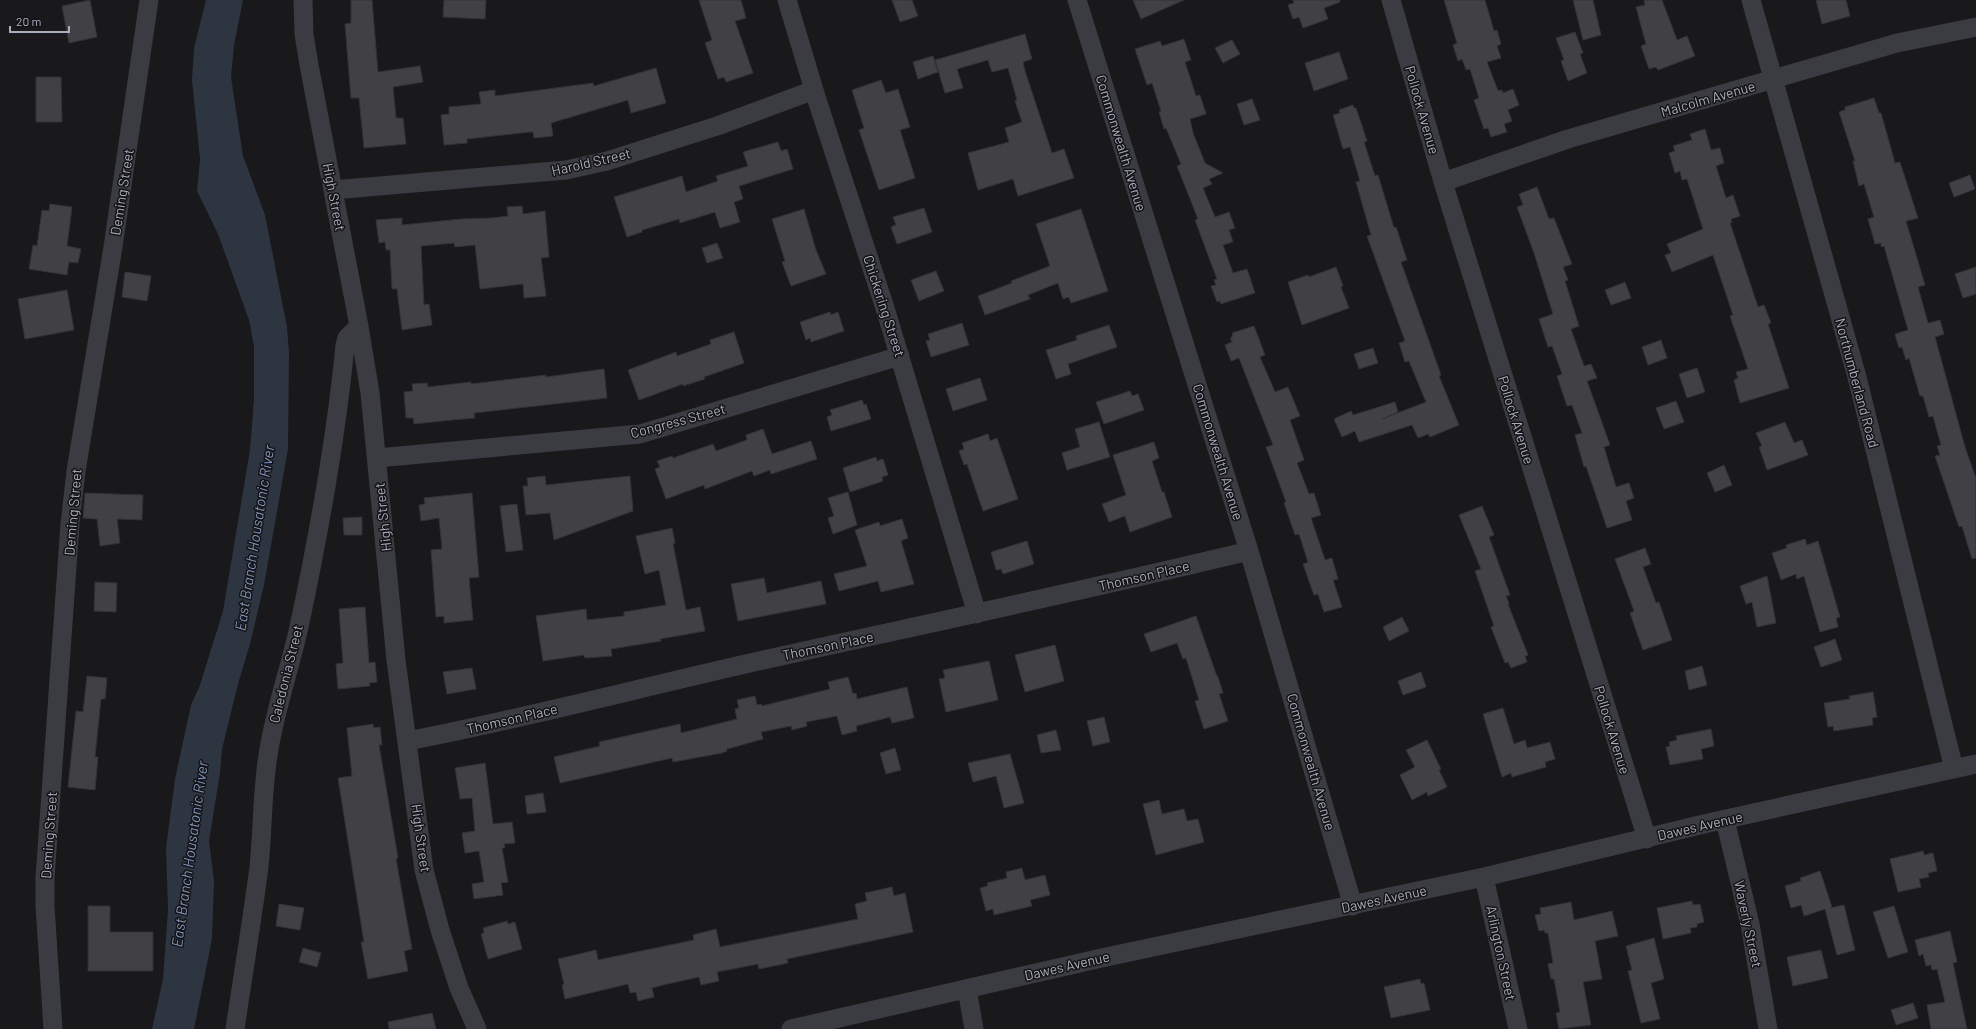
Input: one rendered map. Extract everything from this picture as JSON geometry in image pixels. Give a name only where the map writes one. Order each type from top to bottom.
[{"type":"street","name":"Deming Street","points":[[53,1029],[45,906],[70,524],[76,471],[113,247],[149,0]]},
{"type":"street","name":"High Street","points":[[303,0],[304,34],[309,65],[359,326],[370,393],[396,660],[424,870],[440,930],[459,988],[477,1029]]},
{"type":"street","name":"Chickering Street","points":[[787,0],[814,90],[900,356],[977,614]]},
{"type":"street","name":"Commonwealth Avenue","points":[[1077,0],[1249,551],[1353,906]]},
{"type":"street","name":"Pollock Avenue","points":[[1391,0],[1443,182],[1646,839]]},
{"type":"street","name":"Northumberland Road","points":[[1751,0],[1772,80],[1857,377],[1954,769]]},
{"type":"street","name":"Malcolm Avenue","points":[[1443,182],[1568,139],[1897,43],[1976,27]]},
{"type":"street","name":"Harold Street","points":[[333,190],[566,170],[607,161],[717,126],[814,90]]},
{"type":"street","name":"Caledonia Street","points":[[234,1029],[259,865],[264,778],[269,748],[276,709],[298,629],[325,499],[336,430],[345,345],[347,338],[359,326]]},
{"type":"street","name":"Congress Street","points":[[377,458],[640,434],[900,356]]},
{"type":"street","name":"Thomson Place","points":[[407,741],[518,718],[630,690],[977,614],[1249,551]]},
{"type":"street","name":"Dawes Avenue","points":[[791,1029],[967,988],[1484,877],[1725,820],[1976,764]]},
{"type":"street","name":"Waverly Street","points":[[1725,820],[1750,924],[1768,1029]]},
{"type":"street","name":"Arlington Street","points":[[1484,877],[1518,1029]]},
{"type":"street","points":[[967,988],[974,1029]]},
{"type":"water","name":"East Branch Housatonic River","points":[[206,0],[243,0],[234,45],[231,77],[243,156],[265,215],[287,327],[289,353],[288,449],[264,585],[222,749],[220,773],[209,841],[214,881],[212,939],[194,1029],[152,1029],[163,979],[168,909],[166,848],[175,779],[191,705],[200,685],[223,611],[250,450],[254,399],[254,347],[249,320],[218,234],[197,191],[200,159],[192,80],[194,48]]},
{"type":"building","points":[[90,0],[97,37],[69,43],[62,6]]},
{"type":"building","points":[[351,0],[372,0],[378,72],[420,66],[423,82],[393,87],[396,118],[403,118],[406,144],[364,148],[359,98],[351,98],[345,24],[351,23]]},
{"type":"building","points":[[444,0],[486,0],[485,19],[443,17]]},
{"type":"building","points":[[699,0],[741,0],[746,18],[735,21],[753,73],[726,82],[724,77],[718,79],[705,43],[712,40]]},
{"type":"building","points":[[892,0],[912,0],[918,16],[900,22]]},
{"type":"building","points":[[1133,0],[1184,0],[1141,19]]},
{"type":"building","points":[[1293,0],[1340,0],[1340,2],[1324,8],[1328,19],[1303,28],[1299,17],[1293,19],[1288,5],[1294,3]]},
{"type":"building","points":[[1444,0],[1485,0],[1494,31],[1497,30],[1501,44],[1497,46],[1501,58],[1487,62],[1498,91],[1502,90],[1503,93],[1513,89],[1519,105],[1508,110],[1512,121],[1504,124],[1507,132],[1491,137],[1488,128],[1484,129],[1474,100],[1479,98],[1470,69],[1466,70],[1462,59],[1458,61],[1453,45],[1457,43]]},
{"type":"building","points":[[1573,0],[1593,0],[1601,35],[1583,40]]},
{"type":"building","points":[[1644,0],[1662,0],[1677,40],[1687,36],[1695,56],[1658,70],[1656,67],[1649,69],[1641,46],[1646,44],[1636,7],[1645,5]]},
{"type":"building","points":[[1816,0],[1846,0],[1850,16],[1822,24]]},
{"type":"building","points":[[1575,32],[1583,53],[1580,54],[1587,73],[1568,81],[1561,61],[1564,60],[1556,38]]},
{"type":"building","points":[[1025,34],[1032,59],[1023,62],[1025,71],[1052,153],[1064,149],[1074,178],[1018,196],[1013,179],[978,190],[968,153],[1009,142],[1005,128],[1022,122],[1015,101],[1017,100],[1008,68],[992,72],[988,60],[957,69],[963,88],[945,93],[935,60]]},
{"type":"building","points":[[1184,39],[1191,60],[1185,62],[1196,96],[1200,95],[1206,114],[1190,119],[1193,133],[1205,163],[1223,173],[1209,179],[1212,184],[1203,188],[1215,217],[1229,212],[1235,228],[1229,230],[1233,242],[1223,245],[1233,273],[1247,269],[1255,293],[1221,304],[1220,301],[1217,302],[1211,286],[1216,285],[1214,280],[1217,279],[1195,220],[1198,219],[1177,166],[1181,164],[1166,128],[1164,129],[1159,112],[1161,111],[1152,83],[1147,85],[1135,49],[1160,41],[1162,46]]},
{"type":"building","points":[[1232,40],[1240,54],[1223,63],[1215,48]]},
{"type":"building","points":[[1339,52],[1348,79],[1314,91],[1305,63]]},
{"type":"building","points":[[933,56],[938,72],[918,79],[913,62]]},
{"type":"building","points":[[656,68],[666,103],[631,113],[628,100],[551,123],[553,136],[534,138],[533,132],[530,132],[467,139],[467,143],[444,145],[441,115],[449,114],[449,107],[481,104],[479,92],[495,90],[495,96],[593,83],[594,86]]},
{"type":"building","points":[[36,77],[61,77],[62,122],[36,122]]},
{"type":"building","points":[[881,80],[886,93],[898,89],[910,127],[900,130],[915,178],[879,190],[859,130],[864,128],[852,90]]},
{"type":"building","points":[[1874,98],[1879,113],[1881,113],[1895,163],[1900,162],[1918,218],[1906,221],[1925,285],[1918,287],[1928,323],[1940,320],[1944,334],[1935,337],[1965,447],[1976,478],[1976,558],[1972,559],[1962,526],[1959,527],[1935,456],[1940,455],[1937,446],[1941,445],[1933,416],[1929,417],[1923,396],[1920,396],[1909,358],[1906,360],[1902,347],[1899,348],[1895,334],[1908,330],[1884,246],[1881,247],[1881,243],[1875,244],[1868,219],[1874,217],[1864,184],[1859,186],[1853,161],[1855,161],[1839,112],[1845,110],[1845,107]]},
{"type":"building","points":[[1252,99],[1260,120],[1244,125],[1237,104]]},
{"type":"building","points":[[1353,105],[1354,108],[1356,108],[1367,141],[1364,142],[1375,176],[1378,175],[1394,228],[1396,227],[1407,260],[1401,262],[1441,375],[1439,376],[1459,425],[1430,437],[1428,434],[1418,438],[1412,425],[1359,442],[1355,431],[1342,437],[1334,419],[1351,411],[1353,415],[1395,402],[1398,412],[1382,419],[1426,402],[1409,361],[1405,362],[1399,343],[1405,341],[1367,236],[1371,235],[1356,182],[1360,181],[1350,147],[1343,149],[1333,115],[1340,113],[1339,110]]},
{"type":"building","points":[[1705,129],[1711,150],[1720,148],[1724,163],[1716,166],[1726,198],[1733,195],[1740,216],[1731,219],[1732,222],[1730,223],[1758,307],[1764,305],[1771,323],[1768,324],[1789,388],[1740,403],[1734,380],[1738,378],[1736,372],[1748,369],[1730,316],[1733,315],[1713,255],[1672,272],[1665,255],[1671,253],[1667,244],[1703,229],[1687,179],[1682,180],[1680,171],[1675,173],[1669,153],[1675,151],[1673,146],[1692,140],[1690,134]]},
{"type":"building","points":[[778,142],[781,151],[787,149],[793,169],[739,186],[743,199],[734,202],[740,222],[720,228],[715,212],[680,223],[679,219],[642,230],[642,232],[627,237],[614,197],[682,176],[686,192],[718,181],[716,176],[748,166],[743,152]]},
{"type":"building","points":[[1970,175],[1975,189],[1954,197],[1949,183]]},
{"type":"building","points":[[1537,187],[1549,219],[1554,218],[1572,264],[1563,267],[1568,280],[1565,281],[1579,326],[1571,329],[1584,366],[1591,364],[1597,378],[1587,381],[1610,445],[1604,447],[1616,487],[1629,483],[1634,498],[1626,501],[1632,520],[1607,528],[1586,466],[1584,467],[1575,435],[1582,433],[1572,405],[1567,406],[1557,376],[1562,374],[1552,346],[1548,347],[1539,319],[1553,314],[1534,253],[1517,207],[1523,205],[1519,194]]},
{"type":"building","points":[[50,204],[72,207],[67,246],[81,249],[78,263],[69,262],[67,275],[29,269],[33,245],[37,246],[42,210],[49,211]]},
{"type":"building","points":[[522,206],[523,214],[545,211],[549,257],[541,258],[546,296],[524,298],[523,284],[480,289],[475,245],[455,247],[454,243],[421,246],[424,305],[429,304],[432,325],[402,330],[397,289],[392,289],[390,250],[386,250],[385,242],[379,243],[376,220],[402,218],[402,225],[461,219],[492,218],[508,216],[507,207]]},
{"type":"building","points":[[924,208],[932,232],[897,244],[891,227],[896,225],[893,217]]},
{"type":"building","points":[[804,209],[816,250],[826,274],[791,286],[782,262],[785,261],[772,219]]},
{"type":"building","points":[[1081,209],[1108,291],[1071,303],[1069,297],[1063,299],[1058,283],[1028,295],[1030,299],[985,315],[978,296],[1050,266],[1036,224]]},
{"type":"building","points":[[717,243],[723,258],[707,263],[702,248]]},
{"type":"building","points":[[1336,267],[1343,286],[1341,287],[1349,308],[1302,325],[1288,282],[1308,275],[1309,277]]},
{"type":"building","points":[[1976,267],[1976,294],[1963,298],[1955,274]]},
{"type":"building","points":[[936,271],[944,291],[919,301],[911,280]]},
{"type":"building","points":[[125,272],[151,276],[147,301],[122,297]]},
{"type":"building","points":[[1625,282],[1631,298],[1611,305],[1605,290]]},
{"type":"building","points":[[67,290],[74,330],[25,339],[18,299]]},
{"type":"building","points":[[830,312],[831,315],[838,312],[844,331],[811,342],[810,338],[806,340],[800,322]]},
{"type":"building","points":[[962,323],[969,345],[931,357],[926,341],[930,340],[928,334]]},
{"type":"building","points":[[1109,325],[1117,347],[1068,364],[1071,374],[1056,379],[1046,350],[1077,340],[1076,336]]},
{"type":"building","points":[[1254,326],[1265,355],[1260,357],[1275,392],[1288,387],[1300,416],[1290,420],[1304,460],[1297,463],[1309,494],[1314,493],[1321,515],[1311,518],[1325,560],[1332,558],[1338,579],[1333,580],[1342,607],[1324,612],[1318,594],[1314,595],[1303,564],[1308,562],[1299,534],[1295,535],[1284,503],[1286,502],[1266,447],[1273,445],[1239,358],[1231,361],[1225,345],[1232,342],[1230,338],[1233,336],[1232,333]]},
{"type":"building","points":[[734,332],[744,363],[704,377],[705,379],[683,386],[683,384],[639,400],[628,370],[676,352],[677,356],[711,344],[710,340]]},
{"type":"building","points":[[1661,340],[1667,358],[1648,365],[1642,347]]},
{"type":"building","points":[[1373,348],[1378,363],[1359,369],[1354,354]]},
{"type":"building","points":[[1697,368],[1705,392],[1687,398],[1679,374]]},
{"type":"building","points":[[604,369],[607,398],[474,413],[475,418],[414,424],[413,418],[406,418],[404,392],[413,391],[412,384],[427,383],[428,387],[471,382],[471,384],[546,375],[546,377]]},
{"type":"building","points":[[980,378],[987,400],[953,411],[946,389]]},
{"type":"building","points":[[1130,391],[1132,396],[1138,394],[1144,410],[1104,424],[1096,402]]},
{"type":"building","points":[[862,400],[864,405],[866,404],[871,419],[831,431],[827,417],[832,415],[830,410]]},
{"type":"building","points":[[1676,401],[1684,422],[1664,429],[1656,408]]},
{"type":"building","points":[[1099,422],[1110,457],[1067,470],[1062,453],[1080,447],[1075,429]]},
{"type":"building","points":[[1785,422],[1794,443],[1802,440],[1808,455],[1767,470],[1759,447],[1762,446],[1756,433]]},
{"type":"building","points":[[763,429],[772,454],[811,441],[817,459],[771,474],[770,470],[754,476],[752,471],[705,489],[704,485],[666,499],[655,469],[660,467],[657,461],[672,456],[673,458],[713,444],[716,451],[747,440],[746,435]]},
{"type":"building","points":[[988,434],[990,441],[997,438],[1018,499],[983,511],[967,464],[964,465],[959,451],[964,449],[962,443]]},
{"type":"building","points":[[1154,442],[1159,458],[1152,461],[1172,517],[1130,532],[1125,516],[1109,522],[1102,504],[1126,495],[1113,455]]},
{"type":"building","points":[[876,457],[877,461],[883,459],[888,475],[882,477],[883,481],[850,492],[843,468]]},
{"type":"building","points":[[1724,465],[1732,485],[1715,492],[1707,473]]},
{"type":"building","points":[[545,476],[546,485],[630,476],[633,511],[554,540],[550,513],[526,515],[523,486],[528,486],[527,478]]},
{"type":"building","points":[[848,492],[857,525],[833,534],[828,518],[834,516],[828,498]]},
{"type":"building","points":[[85,493],[143,495],[142,520],[117,519],[120,543],[100,546],[97,519],[83,518]]},
{"type":"building","points":[[472,493],[479,577],[469,578],[473,620],[444,623],[444,616],[436,617],[431,550],[442,549],[439,518],[421,521],[419,505],[425,504],[424,498]]},
{"type":"building","points":[[517,504],[523,550],[506,552],[500,506]]},
{"type":"building","points":[[1482,506],[1494,535],[1489,537],[1510,595],[1506,596],[1509,603],[1508,604],[1528,655],[1525,656],[1527,662],[1511,668],[1508,662],[1505,663],[1491,627],[1494,626],[1475,571],[1481,569],[1459,515]]},
{"type":"building","points":[[362,517],[362,535],[344,535],[343,518]]},
{"type":"building","points":[[902,519],[908,538],[901,541],[914,584],[881,592],[878,581],[839,591],[834,574],[867,566],[855,530],[879,522],[880,526]]},
{"type":"building","points":[[672,528],[675,543],[673,544],[686,610],[700,607],[705,631],[660,639],[661,641],[611,649],[612,656],[585,658],[584,655],[543,661],[536,616],[586,609],[587,620],[624,616],[624,612],[666,605],[659,570],[645,574],[636,536]]},
{"type":"building","points":[[1805,539],[1807,545],[1818,541],[1840,617],[1836,618],[1838,627],[1820,632],[1804,576],[1797,579],[1796,574],[1781,580],[1772,553],[1787,548],[1786,545]]},
{"type":"building","points":[[1027,541],[1034,564],[1003,574],[1001,569],[996,570],[991,552]]},
{"type":"building","points":[[1645,548],[1651,564],[1643,567],[1656,603],[1659,602],[1672,640],[1643,650],[1630,613],[1634,611],[1615,559]]},
{"type":"building","points":[[1767,576],[1776,623],[1757,627],[1752,602],[1746,604],[1740,586]]},
{"type":"building","points":[[764,578],[767,593],[821,581],[826,604],[738,621],[731,584]]},
{"type":"building","points":[[95,582],[117,583],[116,612],[94,611]]},
{"type":"building","points":[[365,607],[369,663],[375,662],[377,682],[369,683],[370,686],[338,689],[336,664],[343,663],[339,609]]},
{"type":"building","points":[[1196,616],[1223,693],[1219,694],[1228,721],[1204,729],[1195,701],[1199,700],[1186,658],[1183,659],[1177,643],[1151,652],[1144,634]]},
{"type":"building","points":[[1402,617],[1409,631],[1389,641],[1383,627]]},
{"type":"building","points":[[1835,639],[1842,660],[1821,667],[1814,647]]},
{"type":"building","points":[[1055,645],[1064,681],[1025,692],[1015,655]]},
{"type":"building","points":[[989,661],[998,700],[946,712],[939,679],[945,678],[943,670]]},
{"type":"building","points":[[1702,666],[1707,685],[1689,690],[1685,671]]},
{"type":"building","points":[[472,668],[476,689],[447,694],[443,672]]},
{"type":"building","points":[[1421,672],[1426,687],[1403,695],[1398,681]]},
{"type":"building","points":[[87,676],[107,678],[105,699],[101,699],[95,757],[98,757],[95,790],[68,787],[76,711],[83,712]]},
{"type":"building","points":[[848,677],[853,694],[856,693],[857,699],[907,687],[914,718],[892,723],[890,717],[856,726],[857,731],[842,735],[837,716],[806,722],[807,726],[792,730],[791,726],[761,732],[763,739],[727,749],[727,751],[722,753],[673,762],[672,758],[560,783],[554,757],[600,746],[599,742],[680,724],[681,733],[737,719],[735,709],[739,708],[737,700],[755,696],[757,705],[761,704],[762,706],[830,689],[828,682]]},
{"type":"building","points":[[1873,692],[1877,717],[1872,718],[1873,725],[1834,731],[1833,726],[1828,727],[1824,703],[1850,699],[1849,696]]},
{"type":"building","points":[[1503,708],[1514,744],[1525,740],[1527,748],[1550,742],[1555,759],[1545,762],[1546,767],[1512,777],[1511,773],[1502,777],[1483,714]]},
{"type":"building","points":[[1104,717],[1110,742],[1093,746],[1087,721]]},
{"type":"building","points":[[373,724],[374,728],[380,727],[382,745],[379,745],[398,858],[396,859],[412,949],[404,951],[408,971],[368,979],[361,942],[364,942],[338,778],[352,776],[347,728]]},
{"type":"building","points":[[1711,729],[1714,746],[1701,749],[1703,759],[1670,765],[1666,747],[1670,746],[1669,742],[1677,740],[1676,736]]},
{"type":"building","points":[[1056,730],[1061,750],[1041,753],[1037,735]]},
{"type":"building","points":[[1427,740],[1441,769],[1439,770],[1447,787],[1428,796],[1427,792],[1412,800],[1400,775],[1415,767],[1406,750]]},
{"type":"building","points":[[895,748],[901,770],[886,774],[880,753]]},
{"type":"building","points":[[1010,754],[1024,803],[1004,808],[996,776],[973,782],[968,763]]},
{"type":"building","points":[[485,763],[493,824],[512,822],[515,843],[504,844],[505,848],[502,848],[508,882],[501,883],[503,895],[474,899],[472,884],[484,882],[479,851],[465,853],[462,833],[475,831],[472,798],[460,799],[455,768]]},
{"type":"building","points":[[543,793],[546,812],[527,814],[525,796]]},
{"type":"building","points":[[1159,800],[1162,814],[1184,809],[1187,821],[1198,819],[1204,842],[1156,855],[1143,804]]},
{"type":"building","points":[[1923,851],[1924,855],[1933,853],[1937,871],[1928,873],[1929,877],[1919,879],[1921,887],[1898,892],[1890,859]]},
{"type":"building","points":[[1022,868],[1025,880],[1045,875],[1050,895],[1030,900],[1032,906],[994,915],[993,909],[986,911],[980,888],[988,886],[987,883],[1007,878],[1006,872]]},
{"type":"building","points":[[1820,871],[1832,907],[1830,908],[1844,905],[1855,950],[1837,955],[1825,909],[1804,916],[1801,905],[1791,908],[1785,886],[1801,881],[1800,878]]},
{"type":"building","points":[[892,887],[894,896],[905,893],[913,932],[787,959],[788,963],[759,969],[758,964],[717,972],[719,981],[701,985],[699,977],[667,984],[652,988],[654,997],[638,1001],[636,992],[630,993],[628,984],[565,999],[562,985],[564,984],[558,959],[596,950],[598,960],[694,940],[693,935],[716,929],[720,947],[858,919],[855,904],[867,901],[865,893]]},
{"type":"building","points":[[1692,901],[1693,905],[1700,904],[1704,922],[1697,924],[1697,927],[1690,928],[1691,933],[1663,939],[1657,908]]},
{"type":"building","points":[[1571,902],[1574,920],[1612,911],[1618,936],[1595,941],[1602,979],[1583,982],[1591,1025],[1559,1029],[1556,1013],[1560,1012],[1554,979],[1551,979],[1548,964],[1553,963],[1548,933],[1545,933],[1544,930],[1539,931],[1535,915],[1541,914],[1540,908]]},
{"type":"building","points":[[279,904],[304,908],[300,930],[276,926]]},
{"type":"building","points":[[88,906],[110,906],[110,932],[153,932],[153,971],[88,971]]},
{"type":"building","points":[[1894,906],[1908,952],[1888,958],[1873,912]]},
{"type":"building","points":[[507,921],[508,924],[515,922],[522,949],[488,959],[481,934],[484,933],[483,928]]},
{"type":"building","points":[[1950,931],[1957,962],[1953,963],[1967,1029],[1931,1029],[1927,1005],[1945,1002],[1937,969],[1932,970],[1931,965],[1926,966],[1923,954],[1919,956],[1915,940]]},
{"type":"building","points":[[1654,938],[1664,979],[1651,983],[1660,1019],[1641,1023],[1628,971],[1632,970],[1626,946]]},
{"type":"building","points":[[303,948],[321,953],[317,967],[299,962]]},
{"type":"building","points":[[1821,950],[1828,978],[1793,986],[1787,957]]},
{"type":"building","points":[[1420,979],[1421,984],[1424,983],[1430,1010],[1391,1018],[1384,987]]},
{"type":"building","points":[[1913,1003],[1918,1018],[1896,1025],[1891,1010]]},
{"type":"building","points":[[432,1013],[436,1029],[389,1029],[388,1022]]}]
